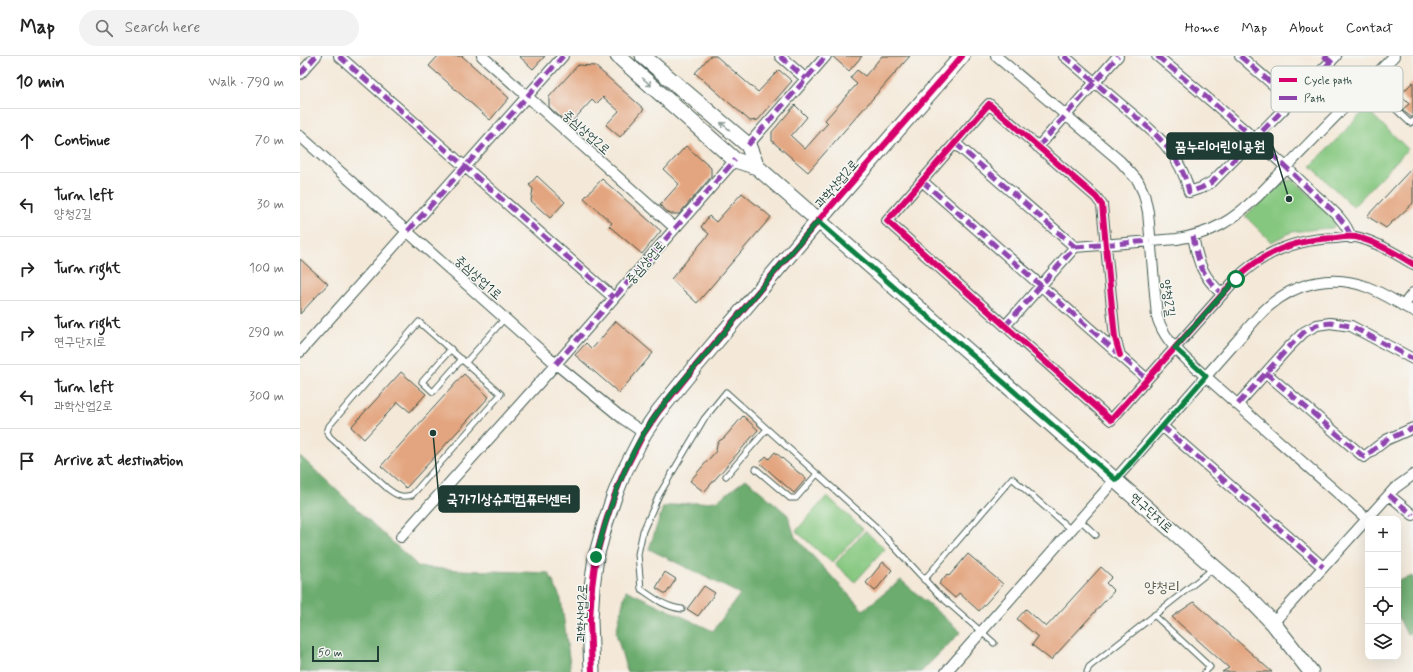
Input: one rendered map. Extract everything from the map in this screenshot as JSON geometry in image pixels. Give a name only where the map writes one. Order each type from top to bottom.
[{"type":"street","points":[[300,74],[316,56]]},
{"type":"street","points":[[339,56],[614,298]]},
{"type":"street","name":"중심상업2로","points":[[482,56],[675,228]]},
{"type":"street","points":[[300,352],[563,56]]},
{"type":"street","points":[[618,56],[735,160],[756,167],[818,221]]},
{"type":"street","points":[[643,56],[748,145],[756,167]]},
{"type":"street","points":[[780,56],[806,79]]},
{"type":"street","points":[[748,145],[826,56]]},
{"type":"street","name":"과학산업2로","points":[[592,672],[590,620],[596,557],[614,497],[623,474],[644,433],[659,411],[693,369],[818,221],[962,56]]},
{"type":"street","name":"양청2길","points":[[996,56],[1120,161],[1138,181],[1144,194],[1148,212],[1157,317],[1162,331],[1175,348],[1365,517]]},
{"type":"street","points":[[1064,56],[1147,126],[1164,143],[1181,165],[1190,192],[1202,188],[1212,182],[1281,112]]},
{"type":"street","points":[[1038,147],[1118,56]]},
{"type":"street","points":[[1157,56],[1286,167],[1345,224],[1351,238]]},
{"type":"street","points":[[1240,56],[1271,83]]},
{"type":"street","points":[[1384,66],[1394,56]]},
{"type":"street","points":[[1323,66],[1330,58]]},
{"type":"street","points":[[1120,355],[1115,338],[1102,204],[1096,197],[989,104],[887,221],[1111,420],[1222,294],[1246,269],[1273,252],[1294,244],[1311,240],[1359,238],[1413,264]]},
{"type":"street","points":[[1005,326],[1075,247],[1193,236],[1211,230],[1225,223],[1241,212],[1340,112]]},
{"type":"street","name":"중심상업1로","points":[[300,136],[556,364],[622,418],[644,433]]},
{"type":"street","points":[[955,143],[1075,247]]},
{"type":"street","name":"중심상업로","points":[[402,537],[735,160]]},
{"type":"street","points":[[922,181],[1147,379]]},
{"type":"street","name":"연구단지로","points":[[818,221],[1116,480],[1251,600],[1273,623],[1311,672]]},
{"type":"street","points":[[1193,236],[1201,269],[1210,282],[1222,294]]},
{"type":"street","points":[[946,672],[1269,306],[1298,287],[1327,281],[1350,282],[1373,290],[1413,311]]},
{"type":"street","points":[[1403,306],[1413,293]]},
{"type":"street","points":[[1238,404],[1304,332],[1317,325],[1330,323],[1351,326],[1413,359]]},
{"type":"street","points":[[1266,373],[1364,457],[1386,440],[1413,428]]},
{"type":"street","points":[[1162,426],[1323,567]]},
{"type":"street","points":[[1370,516],[1395,488],[1413,475]]},
{"type":"street","points":[[1389,495],[1413,514]]},
{"type":"street","points":[[1273,623],[1365,521]]},
{"type":"lane","points":[[1398,112],[1410,123],[1413,121]]},
{"type":"lane","points":[[451,349],[422,382],[434,392],[505,318]]},
{"type":"lane","points":[[419,322],[464,361],[501,394],[412,495],[405,497],[397,495],[388,489],[330,437],[327,432],[329,426],[419,322]]},
{"type":"lane","points":[[682,609],[672,608],[658,601],[641,589],[638,554],[643,531],[659,495],[704,419],[726,392],[883,533],[937,593],[994,643]]},
{"type":"lane","points":[[726,476],[767,429]]},
{"type":"lane","points":[[756,469],[790,498],[796,498],[817,474]]},
{"type":"lane","points":[[924,580],[1012,478],[1072,530]]},
{"type":"lane","points":[[1080,520],[1096,535]]},
{"type":"lane","points":[[1087,672],[1089,667],[1214,567]]},
{"type":"lane","points":[[1154,615],[1210,667],[1205,672]]},
{"type":"green space","points":[[1363,112],[1369,112],[1408,149],[1353,207],[1311,166]]},
{"type":"green space","points":[[1294,180],[1337,220],[1333,228],[1292,232],[1271,242],[1245,216],[1283,181]]},
{"type":"green space","points":[[300,456],[419,567],[549,573],[561,599],[571,672],[300,672]]},
{"type":"green space","points":[[746,479],[788,515],[795,537],[863,610],[901,580],[961,632],[921,672],[627,672],[616,633],[626,590],[713,631],[740,594],[649,549],[663,507],[717,501]]},
{"type":"green space","points":[[827,496],[863,529],[832,563],[796,531]]},
{"type":"green space","points":[[865,531],[885,549],[855,582],[835,564]]},
{"type":"green space","points":[[1413,576],[1413,632],[1407,634],[1401,623],[1401,580]]},
{"type":"building","points":[[438,56],[462,56],[509,98],[490,120],[429,66]]},
{"type":"building","points":[[519,56],[545,56],[533,69]]},
{"type":"building","points":[[710,56],[716,56],[758,92],[779,70],[792,81],[758,120],[750,121],[695,73]]},
{"type":"building","points":[[832,56],[862,56],[849,71]]},
{"type":"building","points":[[882,56],[910,56],[808,172],[772,141],[772,132],[795,105],[807,117],[791,136],[805,149],[828,123],[825,120],[857,84],[850,78],[857,70],[865,76]]},
{"type":"building","points":[[578,65],[595,66],[644,109],[620,137],[606,125],[619,111],[603,97],[596,104],[592,100],[569,125],[549,107],[549,97]]},
{"type":"building","points":[[1413,82],[1413,117],[1403,111],[1409,104],[1403,98],[1403,92]]},
{"type":"building","points":[[686,146],[711,168],[711,177],[679,214],[670,214],[660,205],[679,184],[664,170]]},
{"type":"building","points":[[1413,167],[1413,203],[1386,228],[1367,216]]},
{"type":"building","points":[[537,176],[565,202],[550,218],[531,201],[533,189],[529,185]]},
{"type":"building","points":[[602,179],[661,231],[642,254],[609,226],[612,223],[584,198]]},
{"type":"building","points":[[742,193],[771,217],[697,303],[671,279],[709,234],[701,227],[709,216],[716,222]]},
{"type":"building","points":[[300,259],[328,284],[300,314]]},
{"type":"building","points":[[616,321],[653,353],[619,393],[575,355],[586,343],[592,349]]},
{"type":"building","points":[[401,372],[426,394],[410,412],[398,402],[364,439],[351,427]]},
{"type":"building","points":[[464,374],[489,397],[406,488],[381,466]]},
{"type":"building","points":[[743,416],[758,430],[704,492],[690,481],[716,451],[719,441],[724,438]]},
{"type":"building","points":[[775,452],[806,479],[794,493],[760,463],[766,456],[769,459]]},
{"type":"building","points":[[968,554],[1003,584],[979,611],[959,593],[955,598],[939,584],[947,574],[949,576]]},
{"type":"building","points":[[883,562],[892,570],[875,591],[866,583]]},
{"type":"building","points":[[1101,567],[1112,577],[1106,583],[1114,591],[1051,660],[1032,645],[1038,637],[1017,619],[1026,609],[1046,627]]},
{"type":"building","points":[[665,572],[676,579],[666,594],[656,588]]},
{"type":"building","points":[[704,586],[715,593],[698,616],[687,609]]},
{"type":"building","points":[[1194,602],[1272,672],[1222,672],[1229,668],[1172,617]]},
{"type":"marked path","points":[[300,74],[316,56]]},
{"type":"marked path","points":[[339,56],[614,298]]},
{"type":"marked path","points":[[408,231],[563,56]]},
{"type":"marked path","points":[[780,56],[806,79]]},
{"type":"marked path","points":[[748,145],[826,56]]},
{"type":"marked path","points":[[1064,56],[1141,121],[1162,141],[1179,164],[1185,177],[1189,192],[1212,182],[1281,112]]},
{"type":"marked path","points":[[1038,147],[1118,56]]},
{"type":"marked path","points":[[1157,56],[1255,139],[1329,207],[1345,225],[1351,238]]},
{"type":"marked path","points":[[1240,56],[1271,83]]},
{"type":"marked path","points":[[1324,56],[1331,62]]},
{"type":"marked path","points":[[1326,66],[1336,56]]},
{"type":"marked path","points":[[955,143],[1075,247],[1005,326]]},
{"type":"marked path","points":[[556,364],[735,160]]},
{"type":"marked path","points":[[922,181],[1147,379]]},
{"type":"marked path","points":[[1193,236],[1199,261],[1205,275],[1222,294]]},
{"type":"marked path","points":[[1075,247],[1150,241]]},
{"type":"marked path","points":[[1238,404],[1288,348],[1304,332],[1317,325],[1330,323],[1351,326],[1413,359]]},
{"type":"marked path","points":[[1266,373],[1364,457],[1386,440],[1413,428]]},
{"type":"marked path","points":[[1162,426],[1323,567]]},
{"type":"marked path","points":[[1389,495],[1413,515]]},
{"type":"cycle path","points":[[592,672],[590,620],[596,557],[614,497],[623,474],[644,433],[659,411],[693,369],[818,221],[962,56]]},
{"type":"cycle path","points":[[1120,355],[1115,338],[1102,205],[1096,197],[989,104],[887,221],[1111,420],[1236,279],[1269,254],[1294,244],[1308,241],[1354,237],[1367,240],[1413,264]]},
{"type":"place","name":"꿈누리어린이공원","points":[[1289,199]]},
{"type":"place","name":"국가기상슈퍼컴퓨터센터","points":[[433,433]]},
{"type":"district","name":"양청리","points":[[1162,587]]},
{"type":"route","points":[[596,557],[614,497],[623,474],[644,433],[659,411],[693,369],[818,221],[1116,480],[1206,376],[1175,348],[1236,279]]}]
